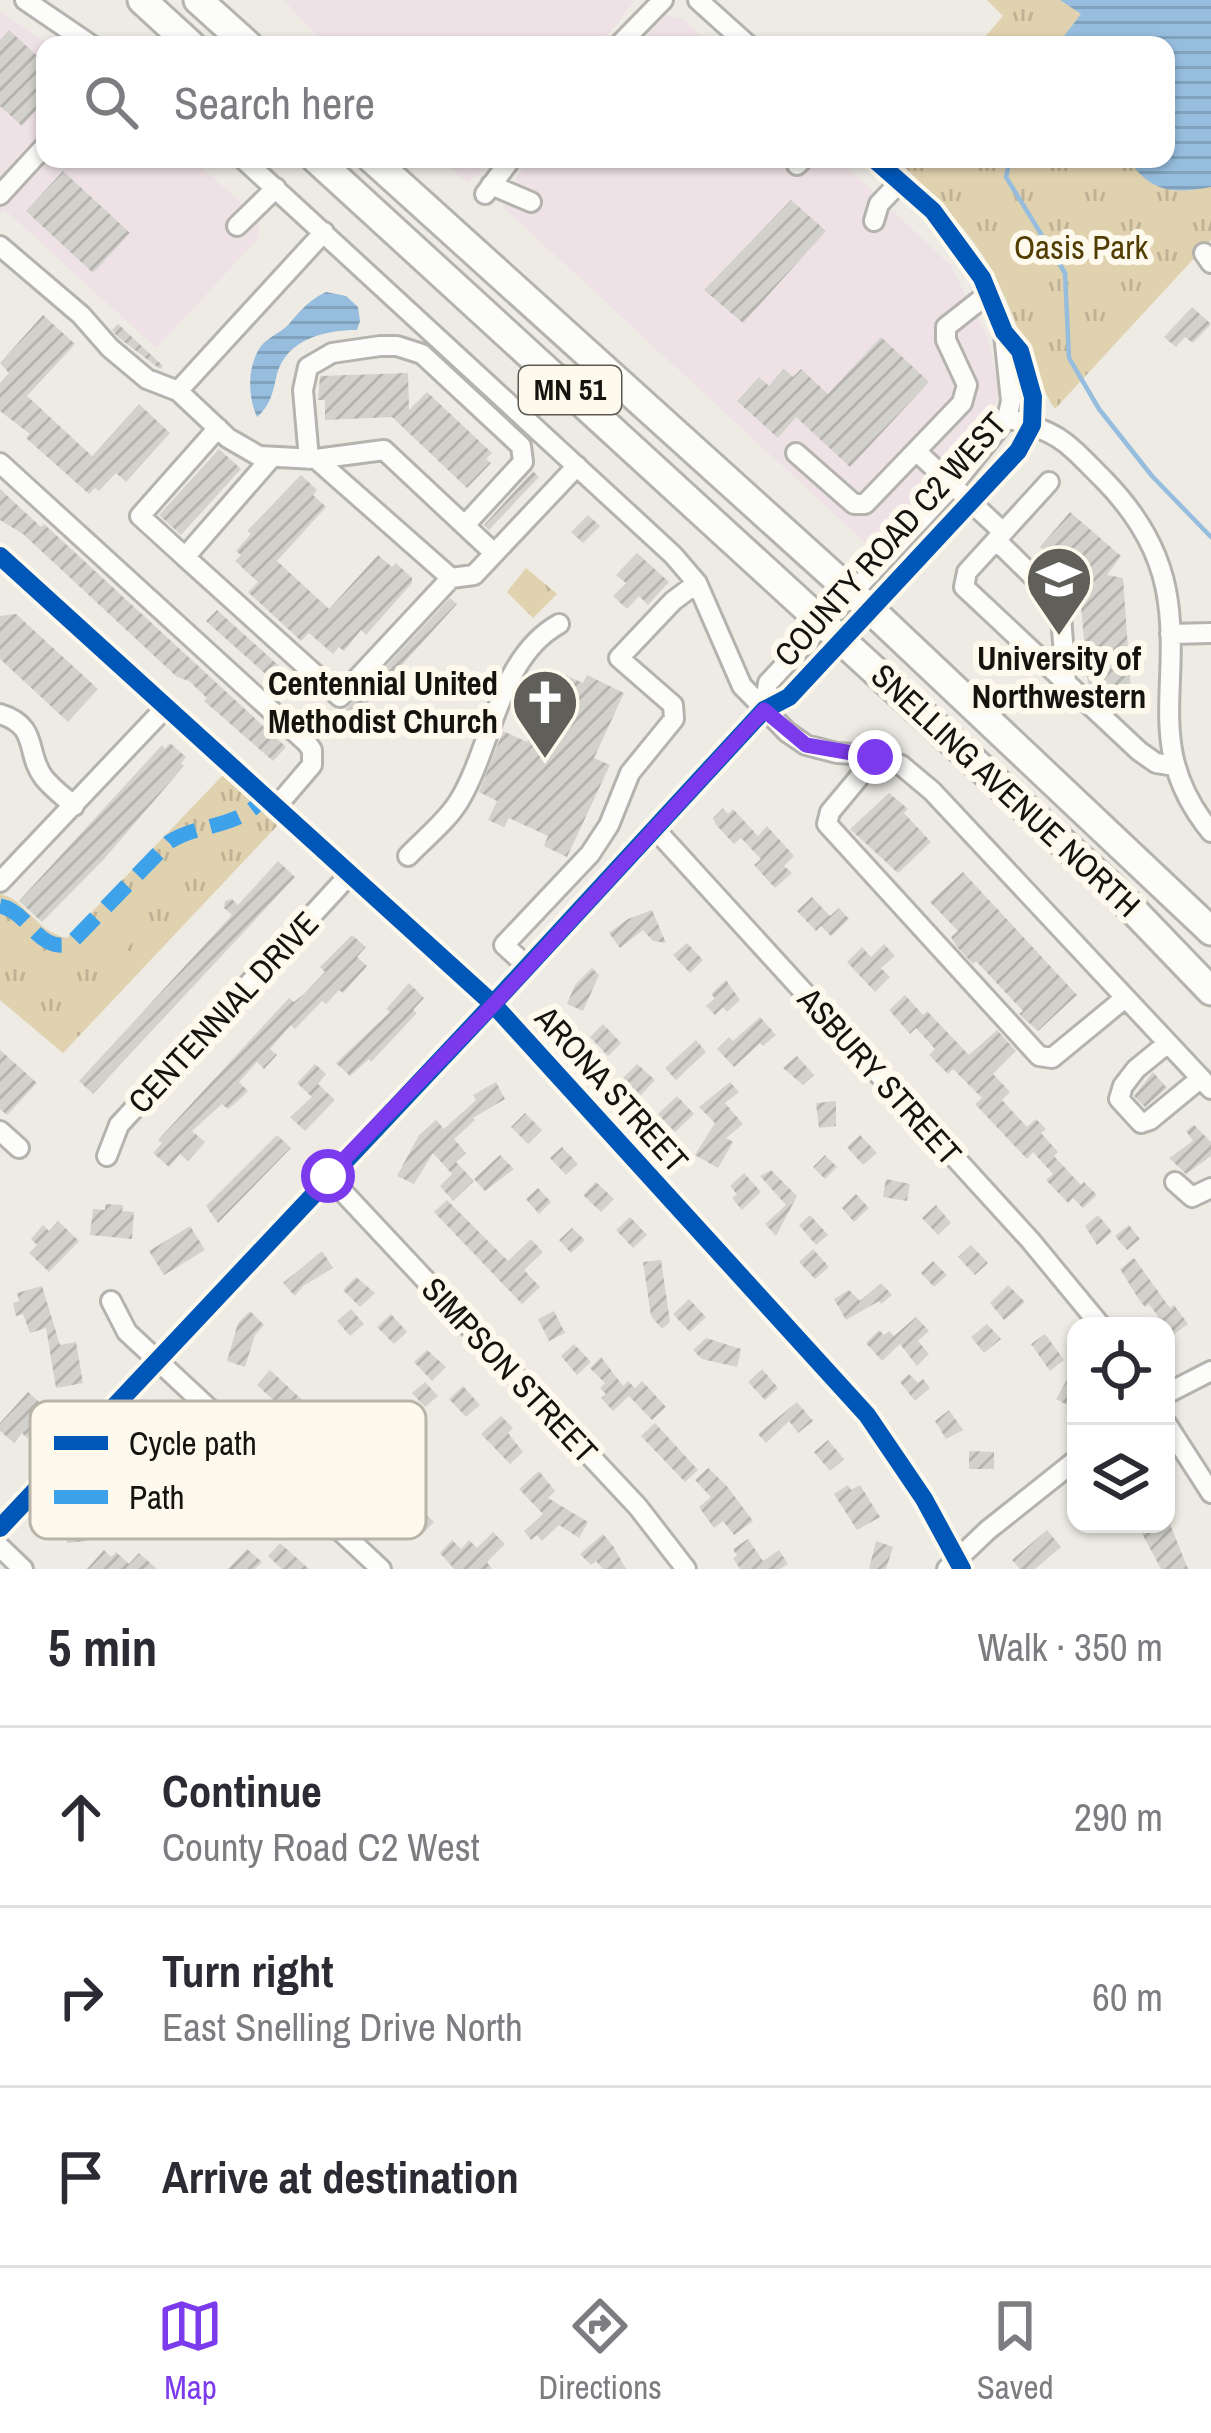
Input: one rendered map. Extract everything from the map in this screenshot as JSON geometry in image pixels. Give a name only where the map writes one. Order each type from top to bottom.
[{"type":"highway","points":[[142,0],[181,36]]},
{"type":"highway","points":[[198,0],[238,36]]},
{"type":"highway","name":"SNELLING AVENUE NORTH","points":[[326,168],[834,629],[1111,887],[1211,992]]},
{"type":"highway","name":"SNELLING AVENUE NORTH","points":[[383,168],[860,601],[1211,931]]},
{"type":"street","points":[[25,0],[79,36]]},
{"type":"street","points":[[628,36],[663,0]]},
{"type":"street","points":[[698,0],[738,36]]},
{"type":"street","points":[[0,195],[36,156]]},
{"type":"street","points":[[253,168],[674,554],[697,584],[742,686],[764,710],[806,745],[901,765],[932,791],[1125,998],[1168,1043],[1206,1084],[1141,1123],[1119,1100],[1123,1086],[1168,1043]]},
{"type":"street","points":[[504,168],[488,190],[531,202]]},
{"type":"street","points":[[884,168],[933,211],[982,278],[1004,332],[1020,351],[1029,373],[1032,425]]},
{"type":"street","points":[[874,221],[879,204],[900,182]]},
{"type":"street","points":[[238,226],[276,188]]},
{"type":"street","points":[[178,391],[325,232]]},
{"type":"street","points":[[1,246],[147,379],[178,391],[218,428],[259,456],[313,459],[383,450],[494,553]]},
{"type":"street","points":[[796,453],[854,504],[865,504],[962,404],[967,385],[946,340],[946,327],[988,293]]},
{"type":"street","name":"COUNTY ROAD C2 WEST","points":[[119,1401],[764,710],[768,683],[834,629],[860,601],[1007,418],[1011,400],[1004,332]]},
{"type":"street","points":[[451,578],[313,459],[303,390],[308,367],[317,358],[380,346],[422,354],[521,446],[523,462],[465,525]]},
{"type":"street","points":[[1007,418],[1059,435],[1124,500],[1139,522],[1161,572],[1170,634],[1167,721],[1175,766],[1211,832]]},
{"type":"street","name":"COUNTY ROAD C2 WEST","points":[[860,601],[1018,451],[1032,425]]},
{"type":"street","points":[[218,428],[140,516],[340,698],[451,578],[474,575],[578,466]]},
{"type":"street","points":[[916,451],[970,500],[1060,603],[1066,682]]},
{"type":"street","points":[[184,557],[272,457]]},
{"type":"street","points":[[0,463],[307,743],[313,757],[308,772],[276,807]]},
{"type":"street","points":[[1048,482],[967,572],[964,587],[1151,761],[1175,766]]},
{"type":"street","name":"ARONA STREET","points":[[0,556],[494,1004],[867,1415],[913,1480],[955,1566]]},
{"type":"street","points":[[528,967],[504,945],[590,854],[609,825],[630,773],[674,718],[673,705],[619,658],[673,601],[697,584]]},
{"type":"street","points":[[408,856],[458,802],[515,670],[538,636],[559,624]]},
{"type":"street","points":[[1170,634],[1211,633]]},
{"type":"street","points":[[0,882],[166,707]]},
{"type":"street","points":[[0,714],[28,734],[40,774],[74,806]]},
{"type":"street","points":[[875,757],[830,812],[827,824],[1039,1056],[1052,1058],[1125,998]]},
{"type":"street","name":"ASBURY STREET","points":[[655,830],[1030,1240],[1094,1317]]},
{"type":"street","name":"CENTENNIAL DRIVE","points":[[107,1156],[119,1125],[350,874]]},
{"type":"street","points":[[553,893],[576,914]]},
{"type":"street","points":[[0,1131],[19,1148]]},
{"type":"street","name":"SIMPSON STREET","points":[[328,1176],[638,1508],[686,1569]]},
{"type":"street","points":[[1174,1182],[1192,1197],[1211,1188]]},
{"type":"street","points":[[111,1301],[127,1332],[201,1401]]},
{"type":"street","points":[[1175,1389],[1211,1371]]},
{"type":"street","points":[[1167,1425],[1211,1493]]},
{"type":"street","points":[[955,1566],[1067,1468]]},
{"type":"street","name":"COUNTY ROAD C2 WEST","points":[[0,1528],[30,1496]]},
{"type":"street","points":[[349,1539],[381,1569]]},
{"type":"street","points":[[0,1547],[23,1569]]},
{"type":"shaded area","points":[[284,0],[635,0],[607,36],[317,36]]},
{"type":"shaded area","points":[[0,11],[36,36],[36,168],[202,168],[259,219],[258,239],[156,348],[5,210],[0,214]]},
{"type":"shaded area","points":[[666,15],[683,19],[702,36],[647,36]]},
{"type":"shaded area","points":[[451,168],[486,168],[467,183]]},
{"type":"shaded area","points":[[524,168],[848,168],[951,266],[988,338],[999,387],[993,419],[872,549],[502,206]]},
{"type":"green space","name":"Oasis Park","points":[[987,0],[1211,0],[1211,240],[1055,409],[983,257],[906,168],[1175,168],[1175,36],[986,36],[1003,16]]},
{"type":"green space","points":[[526,568],[557,594],[533,618],[507,592]]},
{"type":"green space","points":[[223,775],[278,825],[63,1053],[0,1000],[0,894],[17,902],[46,929],[67,938]]},
{"type":"green space","points":[[108,915],[135,940],[112,964],[85,939]]},
{"type":"water","points":[[1060,0],[1211,0],[1211,187],[1164,188],[1135,168],[1175,168],[1175,36],[1064,36],[1081,14]]},
{"type":"water","points":[[326,292],[346,296],[358,307],[357,330],[320,335],[289,352],[268,403],[257,417],[250,383],[259,349]]},
{"type":"building","points":[[9,30],[36,55],[36,110],[22,126],[0,106],[0,40]]},
{"type":"building","points":[[63,171],[130,233],[93,273],[26,211]]},
{"type":"building","points":[[791,200],[826,231],[743,323],[704,290]]},
{"type":"building","points":[[1192,307],[1211,324],[1193,343],[1185,337],[1176,347],[1164,337]]},
{"type":"building","points":[[43,315],[75,344],[27,396],[92,456],[139,404],[170,433],[126,482],[116,473],[99,491],[95,488],[89,494],[26,438],[30,434],[0,411],[0,383],[9,373],[0,363]]},
{"type":"building","points":[[118,324],[163,366],[160,369],[119,338],[112,330]]},
{"type":"building","points":[[881,337],[929,382],[850,467],[796,417],[778,438],[737,401],[759,377],[769,386],[784,369],[793,377],[801,369],[828,394]]},
{"type":"building","points":[[408,373],[409,410],[427,392],[492,453],[486,459],[491,463],[467,488],[392,417],[325,420],[325,400],[318,400],[320,376]]},
{"type":"building","points":[[219,449],[241,469],[181,535],[159,515]]},
{"type":"building","points":[[533,471],[539,477],[489,530],[484,525]]},
{"type":"building","points":[[301,475],[326,507],[277,561],[329,609],[378,555],[412,578],[366,635],[361,630],[344,651],[339,647],[333,654],[309,633],[301,641],[248,592],[258,582],[235,561],[241,555],[236,551],[251,534],[247,531]]},
{"type":"building","points":[[0,489],[286,747],[273,761],[23,534],[0,520]]},
{"type":"building","points":[[1070,512],[1121,556],[1107,575],[1123,578],[1131,692],[1098,694],[1088,684],[1079,584],[1040,547]]},
{"type":"building","points":[[588,515],[600,526],[583,543],[571,532]]},
{"type":"building","points":[[637,553],[669,582],[648,605],[639,596],[627,609],[613,596],[626,583],[616,575]]},
{"type":"building","points":[[450,598],[457,604],[355,717],[346,709]]},
{"type":"building","points":[[217,610],[288,674],[278,685],[206,621]]},
{"type":"building","points":[[16,614],[98,689],[68,722],[0,659],[0,616]]},
{"type":"building","name":"Centennial United Methodist Church","points":[[559,672],[583,683],[587,675],[624,693],[594,758],[610,765],[567,857],[544,846],[548,836],[509,818],[504,827],[488,820],[497,801],[479,792],[503,731],[527,742]]},
{"type":"building","points":[[170,743],[186,757],[184,766],[42,922],[19,901],[162,745],[165,749]]},
{"type":"building","points":[[889,793],[908,809],[904,813],[931,842],[898,873],[850,829]]},
{"type":"building","points":[[723,808],[728,814],[733,809],[758,836],[767,826],[794,856],[784,866],[792,873],[775,888],[754,865],[761,859],[741,838],[734,844],[716,825],[713,818]]},
{"type":"building","points":[[278,861],[295,877],[93,1094],[79,1081],[232,915],[224,908],[225,901],[232,899],[238,905]]},
{"type":"building","points":[[963,872],[1077,995],[1038,1031],[976,961],[973,964],[957,947],[951,937],[958,931],[930,902]]},
{"type":"building","points":[[812,897],[830,916],[839,908],[849,919],[831,936],[821,926],[816,931],[797,911]]},
{"type":"building","points":[[652,910],[666,943],[653,941],[643,930],[620,948],[609,933]]},
{"type":"building","points":[[352,935],[366,947],[357,957],[367,966],[343,993],[339,990],[326,1004],[322,1001],[295,1029],[291,1025],[270,1049],[277,1055],[264,1069],[257,1062],[239,1082],[248,1091],[228,1109],[222,1104],[192,1131],[205,1142],[188,1161],[180,1154],[169,1167],[153,1153],[162,1143],[158,1140],[289,998],[294,1002],[325,972],[320,967]]},
{"type":"building","points":[[687,943],[703,960],[690,973],[673,955]]},
{"type":"building","points":[[884,944],[895,956],[881,968],[890,977],[875,992],[847,962],[862,947],[871,957]]},
{"type":"building","points":[[592,968],[599,975],[583,1011],[567,1004],[575,985]]},
{"type":"building","points":[[726,980],[740,1000],[727,1012],[723,1007],[715,1015],[706,1006]]},
{"type":"building","points":[[409,983],[424,998],[413,1010],[417,1013],[371,1062],[369,1059],[350,1076],[336,1063],[390,1012],[386,1009]]},
{"type":"building","points":[[905,995],[969,1055],[997,1030],[1016,1051],[993,1074],[1010,1092],[1002,1100],[1027,1127],[1036,1119],[1046,1129],[1041,1133],[1058,1152],[1054,1156],[1097,1195],[1083,1208],[1073,1198],[1068,1203],[1046,1180],[1053,1174],[1033,1152],[1027,1159],[975,1104],[982,1098],[953,1069],[948,1074],[929,1055],[935,1049],[916,1028],[910,1034],[889,1010]]},
{"type":"building","points":[[760,1017],[776,1035],[734,1067],[717,1049]]},
{"type":"building","points":[[603,1024],[621,1043],[608,1056],[590,1037]]},
{"type":"building","points":[[696,1040],[706,1052],[676,1080],[665,1068]]},
{"type":"building","points":[[0,1050],[37,1083],[7,1115],[0,1109]]},
{"type":"building","points":[[797,1056],[814,1075],[803,1085],[783,1068]]},
{"type":"building","points":[[315,1064],[326,1074],[318,1084],[335,1100],[305,1131],[290,1117],[312,1097],[297,1083]]},
{"type":"building","points":[[637,1064],[655,1080],[640,1096],[622,1079]]},
{"type":"building","points":[[1153,1072],[1167,1088],[1145,1107],[1134,1096]]},
{"type":"building","points":[[496,1082],[505,1099],[473,1118],[454,1139],[466,1153],[456,1162],[474,1181],[453,1201],[440,1186],[452,1174],[433,1153],[414,1184],[397,1176],[419,1135],[436,1120],[444,1129],[476,1100],[473,1095]]},
{"type":"building","points":[[730,1082],[739,1092],[725,1103],[743,1124],[726,1138],[733,1142],[718,1168],[695,1155],[715,1123],[699,1107]]},
{"type":"building","points":[[677,1096],[694,1114],[675,1132],[658,1114]]},
{"type":"building","points":[[836,1101],[836,1126],[819,1128],[816,1103]]},
{"type":"building","points":[[525,1113],[542,1130],[528,1144],[511,1127]]},
{"type":"building","points":[[1194,1125],[1211,1142],[1211,1156],[1186,1174],[1169,1158],[1193,1141],[1186,1131]]},
{"type":"building","points":[[277,1135],[291,1148],[218,1223],[206,1206]]},
{"type":"building","points":[[860,1135],[877,1153],[863,1165],[847,1147]]},
{"type":"building","points":[[562,1147],[578,1164],[566,1175],[550,1158]]},
{"type":"building","points":[[500,1155],[514,1169],[485,1191],[474,1179]]},
{"type":"building","points":[[825,1155],[837,1167],[825,1179],[813,1167]]},
{"type":"building","points":[[771,1170],[797,1196],[776,1236],[765,1224],[786,1205],[760,1176]]},
{"type":"building","points":[[744,1173],[761,1192],[742,1210],[730,1186]]},
{"type":"building","points":[[886,1179],[910,1184],[907,1201],[883,1197]]},
{"type":"building","points":[[596,1182],[614,1199],[601,1212],[583,1195]]},
{"type":"building","points":[[538,1188],[551,1202],[539,1214],[526,1199]]},
{"type":"building","points":[[856,1194],[869,1208],[854,1222],[842,1208]]},
{"type":"building","points":[[447,1200],[508,1261],[531,1239],[543,1252],[524,1270],[540,1287],[522,1304],[434,1212]]},
{"type":"building","points":[[105,1204],[123,1205],[122,1211],[134,1212],[132,1239],[90,1235],[93,1209],[105,1210]]},
{"type":"building","points":[[936,1205],[951,1223],[938,1235],[922,1218]]},
{"type":"building","points":[[810,1215],[828,1235],[816,1245],[799,1225]]},
{"type":"building","points":[[1098,1215],[1112,1232],[1097,1245],[1085,1226]]},
{"type":"building","points":[[630,1217],[647,1235],[633,1248],[616,1230]]},
{"type":"building","points":[[58,1221],[79,1241],[49,1272],[29,1253],[37,1245],[31,1239],[43,1225],[49,1231]]},
{"type":"building","points":[[1129,1225],[1140,1239],[1127,1250],[1115,1236]]},
{"type":"building","points":[[190,1226],[205,1250],[164,1275],[149,1251]]},
{"type":"building","points":[[572,1228],[585,1240],[571,1253],[559,1240]]},
{"type":"building","points":[[971,1245],[988,1263],[975,1275],[958,1257]]},
{"type":"building","points":[[813,1249],[829,1267],[815,1279],[799,1262]]},
{"type":"building","points":[[322,1251],[333,1268],[295,1296],[283,1283]]},
{"type":"building","points":[[1134,1258],[1170,1308],[1174,1305],[1188,1324],[1175,1334],[1175,1317],[1158,1317],[1149,1304],[1145,1307],[1120,1269]]},
{"type":"building","points":[[661,1260],[670,1322],[662,1329],[651,1316],[643,1262]]},
{"type":"building","points":[[933,1261],[947,1275],[934,1287],[921,1273]]},
{"type":"building","points":[[356,1277],[375,1293],[360,1307],[343,1290]]},
{"type":"building","points":[[881,1283],[892,1295],[846,1320],[834,1299],[849,1290],[860,1301]]},
{"type":"building","points":[[1008,1285],[1025,1302],[1004,1320],[990,1303]]},
{"type":"building","points":[[42,1286],[60,1345],[76,1342],[83,1383],[56,1388],[46,1328],[30,1333],[23,1314],[16,1316],[17,1293]]},
{"type":"building","points":[[689,1299],[706,1317],[690,1332],[673,1314]]},
{"type":"building","points":[[351,1309],[364,1324],[350,1336],[337,1321]]},
{"type":"building","points":[[250,1311],[264,1325],[255,1335],[245,1367],[227,1361],[238,1323]]},
{"type":"building","points":[[554,1311],[565,1333],[549,1341],[538,1319]]},
{"type":"building","points":[[391,1314],[407,1332],[394,1344],[377,1327]]},
{"type":"building","points":[[916,1317],[929,1331],[918,1341],[929,1354],[917,1366],[900,1344],[882,1361],[866,1343],[879,1330],[894,1336]]},
{"type":"building","points":[[987,1324],[1001,1339],[984,1353],[971,1337]]},
{"type":"building","points":[[1045,1334],[1064,1360],[1050,1371],[1031,1344]]},
{"type":"building","points":[[706,1338],[741,1349],[737,1367],[702,1359],[693,1350]]},
{"type":"building","points":[[574,1344],[591,1362],[577,1375],[561,1356]]},
{"type":"building","points":[[427,1350],[446,1367],[432,1381],[414,1362]]},
{"type":"building","points":[[601,1357],[623,1386],[628,1381],[635,1388],[642,1381],[666,1407],[652,1420],[629,1396],[613,1411],[601,1398],[606,1394],[600,1388],[605,1383],[590,1368]]},
{"type":"building","points":[[762,1369],[778,1388],[765,1400],[748,1382]]},
{"type":"building","points":[[270,1370],[303,1401],[274,1401],[257,1385]]},
{"type":"building","points":[[909,1374],[918,1383],[923,1379],[930,1388],[915,1401],[900,1382]]},
{"type":"building","points":[[1067,1380],[1067,1405],[1056,1399]]},
{"type":"building","points":[[425,1382],[438,1396],[426,1406],[426,1401],[412,1393]]},
{"type":"building","points":[[463,1386],[480,1405],[466,1417],[449,1399]]},
{"type":"building","points":[[28,1392],[38,1401],[30,1401],[27,1438],[22,1433],[14,1443],[0,1431],[0,1423]]},
{"type":"building","points":[[797,1402],[813,1421],[798,1433],[789,1421],[766,1443],[758,1434]]},
{"type":"building","points":[[949,1410],[963,1430],[946,1439],[935,1421]]},
{"type":"building","points":[[501,1416],[513,1428],[508,1433],[523,1452],[510,1464],[481,1434]]},
{"type":"building","points":[[655,1423],[698,1470],[685,1482],[641,1436]]},
{"type":"building","points":[[828,1440],[844,1459],[830,1471],[814,1452]]},
{"type":"building","points":[[969,1451],[994,1452],[994,1469],[969,1469]]},
{"type":"building","points":[[708,1468],[753,1521],[734,1535],[723,1521],[714,1528],[699,1507],[711,1497],[695,1480]]},
{"type":"building","points":[[539,1471],[555,1491],[548,1498],[588,1522],[579,1538],[559,1525],[542,1541],[537,1535],[531,1540],[524,1531],[543,1514],[519,1489]]},
{"type":"building","points":[[848,1485],[851,1490],[860,1485],[880,1517],[857,1530],[834,1494]]},
{"type":"building","points":[[1047,1530],[1061,1547],[1035,1569],[1020,1569],[1012,1560]]},
{"type":"building","points":[[493,1532],[505,1544],[487,1562],[492,1569],[454,1569],[440,1553],[452,1540],[461,1549],[469,1540],[477,1548]]},
{"type":"building","points":[[1142,1533],[1174,1533],[1188,1569],[1161,1569]]},
{"type":"building","points":[[603,1534],[626,1569],[603,1569],[580,1554]]},
{"type":"building","points":[[748,1539],[763,1561],[779,1550],[788,1564],[780,1569],[740,1569],[733,1549]]},
{"type":"building","points":[[876,1541],[893,1547],[886,1569],[869,1569]]},
{"type":"building","points":[[280,1543],[309,1569],[282,1569],[268,1556]]},
{"type":"building","points":[[247,1549],[262,1562],[255,1569],[228,1569]]},
{"type":"building","points":[[104,1550],[111,1557],[116,1552],[129,1564],[139,1553],[157,1569],[87,1569]]},
{"type":"waterway","points":[[1008,168],[1006,177],[1065,273],[1069,358],[1099,409],[1152,476],[1211,537]]},
{"type":"marked path","points":[[0,906],[19,915],[49,943],[70,944],[169,842],[238,817],[259,803]]},
{"type":"cycle path","points":[[119,1401],[764,710],[789,697],[1018,451],[1032,425],[1033,397],[1020,351],[1004,332],[982,278],[933,211],[884,168]]},
{"type":"cycle path","points":[[0,556],[493,1004],[867,1415],[924,1499],[962,1569]]},
{"type":"cycle path","points":[[0,1528],[30,1496]]},
{"type":"place","name":"University of Northwestern","points":[[1059,638]]},
{"type":"place","name":"Centennial United Methodist Church","points":[[545,761]]},
{"type":"route","points":[[328,1176],[494,1004],[764,710],[806,745],[875,757]]}]
